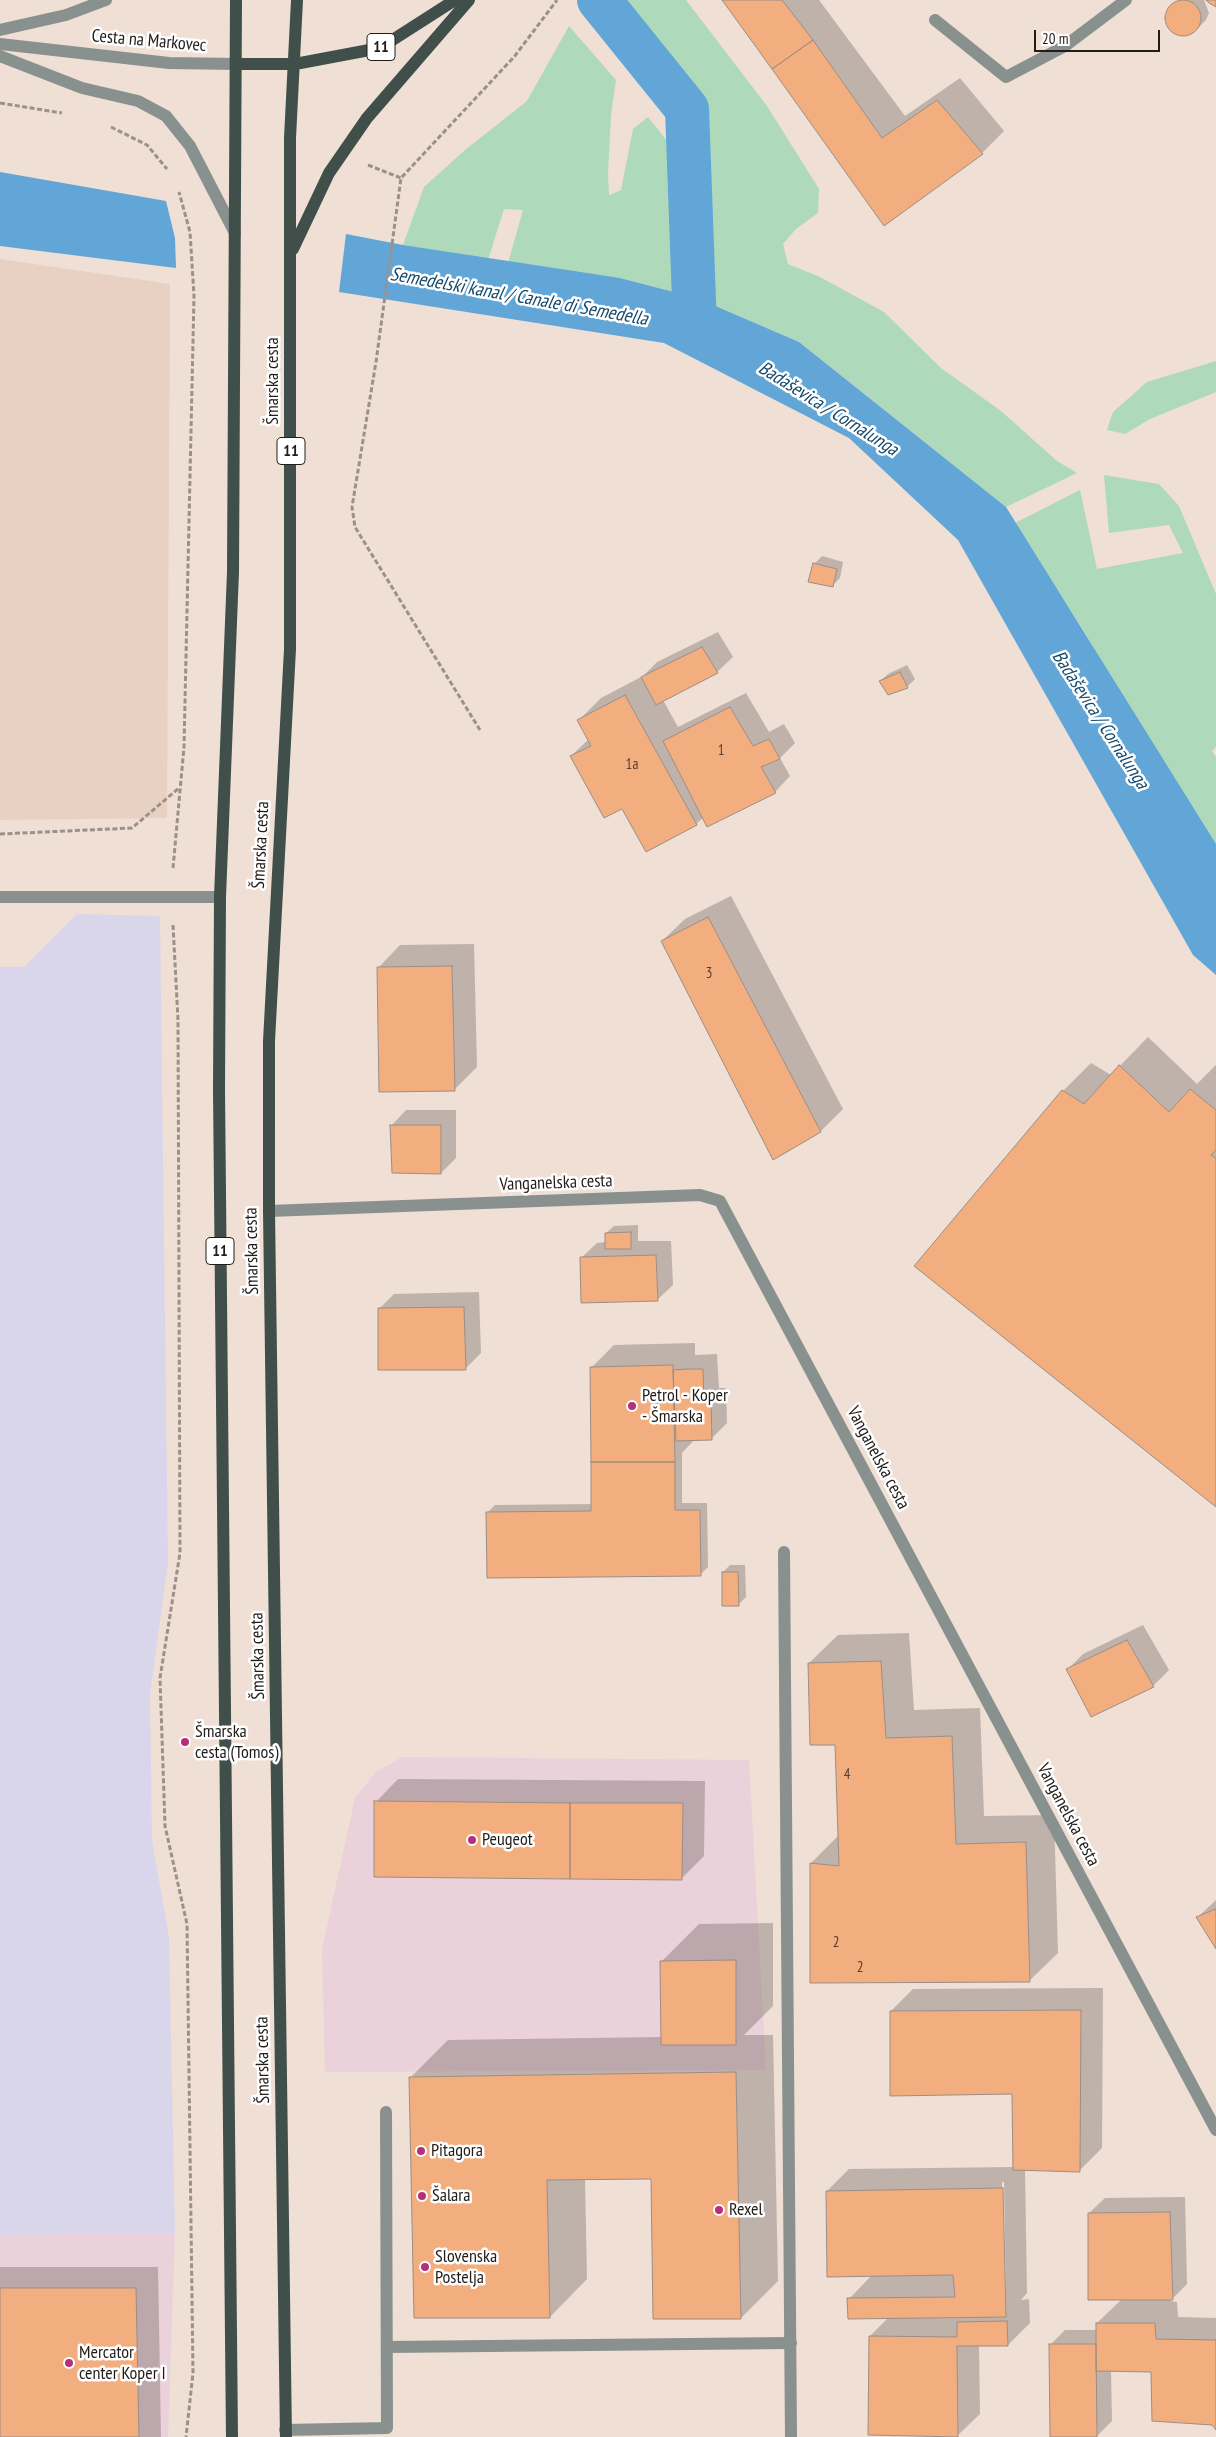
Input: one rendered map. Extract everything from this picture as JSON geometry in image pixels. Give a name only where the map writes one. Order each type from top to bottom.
[{"type":"main road","name":"11","points":[[236,0],[236,64]]},
{"type":"main road","name":"11","points":[[297,0],[295,64],[338,58],[380,48],[455,0]]},
{"type":"main road","points":[[291,254],[329,173],[346,147],[367,118],[469,0]]},
{"type":"main road","name":"Cesta na Markovec","points":[[236,64],[295,64]]},
{"type":"main road","name":"Šmarska cesta","points":[[232,2437],[219,1090],[220,897],[233,572],[236,64]]},
{"type":"main road","name":"Šmarska cesta","points":[[286,2434],[269,1211],[269,1042],[290,649],[290,138],[295,64]]},
{"type":"street","points":[[0,30],[66,15],[106,0]]},
{"type":"street","points":[[935,20],[1006,77],[1065,46],[1126,0]]},
{"type":"street","name":"Cesta na Markovec","points":[[0,44],[168,63],[236,64]]},
{"type":"street","points":[[0,56],[82,88],[138,101],[166,116],[190,146],[235,233]]},
{"type":"street","points":[[0,897],[220,897]]},
{"type":"street","name":"Vanganelska cesta","points":[[269,1211],[700,1195],[720,1201],[1216,2130]]},
{"type":"street","points":[[784,1552],[791,2437]]},
{"type":"street","points":[[286,2434],[388,2433],[386,2112]]},
{"type":"street","points":[[387,2347],[791,2343]]},
{"type":"path","points":[[480,730],[355,527],[352,507],[376,362],[401,178],[514,57],[556,0]]},
{"type":"path","points":[[0,103],[68,114]]},
{"type":"path","points":[[102,124],[119,129],[147,145],[170,173]]},
{"type":"path","points":[[173,861],[184,747],[194,296],[190,232],[176,187]]},
{"type":"path","points":[[0,834],[132,828],[180,788]]},
{"type":"path","points":[[173,937],[178,1030],[180,1553],[160,1678],[165,1826],[187,1924],[193,2373],[186,2437]]},
{"type":"shaded area","points":[[0,259],[170,284],[167,818],[0,820]]},
{"type":"shaded area","points":[[77,914],[160,916],[168,1563],[150,1694],[152,1840],[169,1937],[175,2233],[0,2235],[0,967],[24,967]]},
{"type":"shaded area","points":[[402,1757],[749,1760],[766,2070],[325,2072],[322,1949],[355,1798],[375,1773]]},
{"type":"shaded area","points":[[175,2233],[168,2437],[0,2437],[0,2235]]},
{"type":"green space","points":[[616,0],[686,0],[767,106],[819,189],[818,213],[796,229],[783,244],[788,264],[820,277],[884,312],[941,368],[1001,411],[1057,461],[1077,473],[1006,507],[799,342],[697,298],[620,278],[508,263],[523,210],[504,209],[488,260],[403,245],[424,187],[465,150],[527,101],[569,26],[616,80],[611,115],[608,173],[609,195],[621,190],[633,129],[648,117],[675,151],[693,151],[705,145],[710,126],[693,94]]},
{"type":"green space","points":[[1216,361],[1216,392],[1150,419],[1125,434],[1107,430],[1113,412],[1147,382]]},
{"type":"green space","points":[[1104,475],[1159,484],[1179,506],[1216,594],[1216,747],[1212,751],[1216,757],[1216,859],[1082,628],[1013,524],[1080,490],[1097,569],[1183,553],[1169,525],[1109,533]]},
{"type":"water","points":[[0,172],[166,201],[175,238],[176,268],[0,246]]},
{"type":"water","name":"Semedelski kanal / Canale di Semedella","points":[[346,234],[403,245],[620,278],[697,298],[799,342],[1006,507],[1216,844],[1216,975],[1193,955],[958,540],[849,438],[664,343],[339,292]]},
{"type":"building","points":[[722,0],[782,0],[813,40],[772,69]]},
{"type":"building","points":[[1183,0],[1190,1],[1196,5],[1200,11],[1200,25],[1196,31],[1190,35],[1183,36],[1176,35],[1170,31],[1166,25],[1165,18],[1166,11],[1170,5],[1176,1]]},
{"type":"building","points":[[1206,0],[1216,0],[1216,7],[1209,3]]},
{"type":"building","points":[[813,40],[882,138],[937,100],[983,154],[884,226],[772,69]]},
{"type":"building","points":[[813,563],[837,569],[833,587],[808,582]]},
{"type":"building","points":[[702,647],[718,673],[656,705],[641,677]]},
{"type":"building","points":[[900,672],[908,688],[888,695],[879,681]]},
{"type":"building","points":[[625,695],[697,825],[646,852],[622,809],[604,818],[570,756],[591,746],[577,720]]},
{"type":"building","points":[[730,707],[753,746],[769,739],[780,759],[761,767],[776,793],[707,827],[663,741]]},
{"type":"building","points":[[708,917],[821,1132],[773,1160],[661,941]]},
{"type":"building","points":[[452,966],[455,1091],[379,1092],[377,967]]},
{"type":"building","points":[[1119,1065],[1169,1112],[1190,1089],[1216,1110],[1216,1150],[1211,1155],[1216,1158],[1216,1507],[914,1266],[1062,1090],[1084,1104]]},
{"type":"building","points":[[390,1125],[441,1125],[441,1174],[392,1173]]},
{"type":"building","points":[[631,1232],[631,1249],[605,1249],[605,1233]]},
{"type":"building","points":[[656,1255],[658,1301],[581,1303],[580,1257]]},
{"type":"building","points":[[464,1307],[466,1370],[378,1370],[378,1308]]},
{"type":"building","name":"Petrol - Koper - Šmarska","points":[[673,1365],[675,1462],[591,1462],[590,1367]]},
{"type":"building","points":[[703,1369],[704,1403],[711,1403],[712,1440],[676,1441],[673,1370]]},
{"type":"building","points":[[591,1462],[675,1462],[675,1510],[700,1510],[701,1576],[487,1578],[486,1512],[591,1511]]},
{"type":"building","points":[[722,1572],[738,1572],[739,1606],[722,1606]]},
{"type":"building","points":[[1127,1640],[1154,1687],[1091,1717],[1066,1669]]},
{"type":"building","points":[[881,1661],[886,1738],[952,1736],[956,1844],[1026,1842],[1030,1982],[810,1983],[810,1863],[839,1866],[835,1745],[810,1745],[808,1663]]},
{"type":"building","name":"Peugeot","points":[[374,1801],[570,1803],[570,1879],[374,1877]]},
{"type":"building","points":[[570,1803],[683,1803],[682,1880],[570,1879]]},
{"type":"building","points":[[1216,1909],[1216,1949],[1196,1917]]},
{"type":"building","points":[[736,1960],[736,2045],[661,2045],[660,1961]]},
{"type":"building","points":[[1081,2010],[1080,2172],[1013,2170],[1012,2094],[890,2096],[890,2011]]},
{"type":"building","points":[[736,2072],[741,2319],[653,2319],[651,2179],[547,2180],[550,2318],[414,2318],[409,2077]]},
{"type":"building","points":[[1003,2188],[1006,2317],[848,2319],[847,2298],[955,2297],[953,2275],[827,2277],[826,2191]]},
{"type":"building","points":[[1170,2212],[1173,2300],[1088,2300],[1088,2213]]},
{"type":"building","name":"Mercator center Koper I","points":[[0,2288],[136,2288],[139,2437],[0,2437]]},
{"type":"building","points":[[1007,2321],[1008,2346],[957,2346],[958,2437],[868,2435],[869,2336],[957,2337],[957,2322]]},
{"type":"building","points":[[1096,2323],[1155,2323],[1156,2339],[1216,2340],[1216,2430],[1212,2425],[1152,2421],[1151,2372],[1096,2371]]},
{"type":"building","points":[[1049,2344],[1096,2344],[1097,2437],[1050,2437]]},
{"type":"waterway","name":"Badaševica / Cornalunga","points":[[599,0],[687,109],[695,328],[719,343]]},
{"type":"place","name":"Petrol - Koper - Šmarska","points":[[632,1406]]},
{"type":"place","name":"Šmarska cesta (Tomos)","points":[[185,1742]]},
{"type":"place","name":"Peugeot","points":[[472,1840]]},
{"type":"place","name":"Pitagora","points":[[421,2151]]},
{"type":"place","name":"Šalara","points":[[422,2196]]},
{"type":"place","name":"Rexel","points":[[719,2210]]},
{"type":"place","name":"Slovenska Postelja","points":[[425,2267]]},
{"type":"place","name":"Mercator center Koper I","points":[[69,2363]]}]
